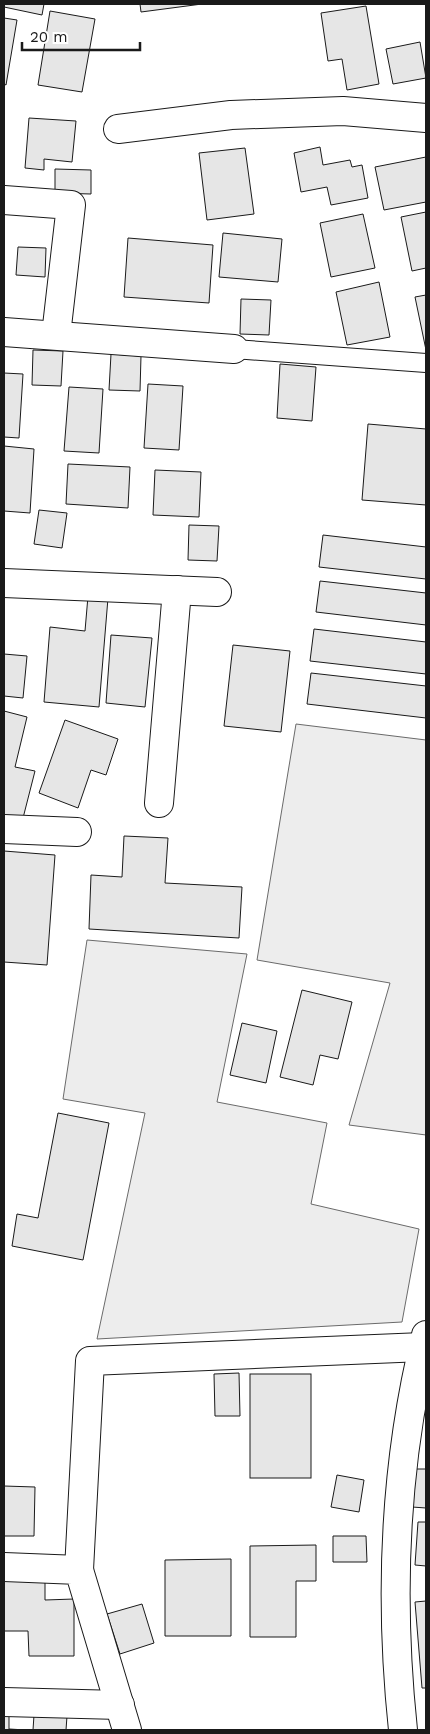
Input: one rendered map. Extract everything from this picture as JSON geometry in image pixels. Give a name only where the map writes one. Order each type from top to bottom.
[{"type":"street","points":[[118,130],[231,115],[343,111],[426,118]]},
{"type":"street","points":[[4,200],[71,205],[56,335]]},
{"type":"street","points":[[4,332],[234,349]]},
{"type":"street","points":[[4,583],[217,592]]},
{"type":"street","points":[[159,803],[177,590]]},
{"type":"street","points":[[4,829],[77,832]]},
{"type":"street","points":[[4,1702],[124,1718],[79,1570],[90,1361],[425,1341],[404,1452],[396,1532],[397,1671],[403,1730]]},
{"type":"street","points":[[4,1567],[79,1570]]},
{"type":"lane","points":[[234,349],[426,364]]},
{"type":"shaded area","points":[[296,724],[426,740],[426,1135],[349,1125],[390,983],[257,960]]},
{"type":"shaded area","points":[[87,940],[247,954],[217,1102],[327,1123],[311,1204],[419,1229],[402,1322],[97,1339],[145,1113],[63,1099]]},
{"type":"building","points":[[4,4],[44,4],[42,15],[4,7]]},
{"type":"building","points":[[140,4],[202,4],[141,12]]},
{"type":"building","points":[[366,6],[379,84],[347,90],[342,59],[328,61],[321,13]]},
{"type":"building","points":[[50,11],[95,19],[82,92],[38,85]]},
{"type":"building","points":[[4,18],[17,20],[6,85],[4,84]]},
{"type":"building","points":[[420,42],[426,78],[393,84],[386,49]]},
{"type":"building","points":[[29,118],[76,121],[72,162],[44,159],[44,170],[25,168]]},
{"type":"building","points":[[320,147],[323,165],[350,160],[352,167],[362,165],[368,198],[331,205],[327,187],[301,192],[294,153]]},
{"type":"building","points":[[245,148],[254,214],[207,220],[199,153]]},
{"type":"building","points":[[426,157],[426,202],[384,210],[375,167]]},
{"type":"building","points":[[55,169],[91,170],[91,194],[55,193]]},
{"type":"building","points":[[426,212],[426,268],[412,271],[401,217]]},
{"type":"building","points":[[363,214],[375,268],[331,277],[320,223]]},
{"type":"building","points":[[223,233],[282,239],[278,282],[219,277]]},
{"type":"building","points":[[128,238],[213,245],[209,303],[124,297]]},
{"type":"building","points":[[18,247],[46,248],[45,277],[16,275]]},
{"type":"building","points":[[379,282],[390,337],[347,345],[336,292]]},
{"type":"building","points":[[426,295],[426,350],[415,297]]},
{"type":"building","points":[[241,299],[271,300],[269,335],[240,334]]},
{"type":"building","points":[[33,350],[63,351],[61,386],[32,385]]},
{"type":"building","points":[[111,354],[141,356],[140,391],[109,390]]},
{"type":"building","points":[[280,364],[316,367],[312,421],[277,418]]},
{"type":"building","points":[[4,373],[23,374],[19,438],[4,437]]},
{"type":"building","points":[[148,384],[183,386],[179,450],[144,448]]},
{"type":"building","points":[[69,387],[103,389],[99,453],[64,451]]},
{"type":"building","points":[[368,424],[426,429],[426,505],[362,500]]},
{"type":"building","points":[[4,446],[34,449],[30,513],[4,511]]},
{"type":"building","points":[[68,464],[130,467],[128,508],[66,504]]},
{"type":"building","points":[[155,470],[201,472],[199,517],[153,515]]},
{"type":"building","points":[[39,510],[67,513],[62,548],[34,544]]},
{"type":"building","points":[[189,525],[219,526],[217,561],[188,560]]},
{"type":"building","points":[[323,535],[426,547],[426,579],[319,567]]},
{"type":"building","points":[[320,581],[426,593],[426,625],[316,612]]},
{"type":"building","points":[[88,596],[108,598],[99,707],[44,702],[50,627],[85,631]]},
{"type":"building","points":[[314,629],[426,642],[426,674],[310,661]]},
{"type":"building","points":[[111,635],[152,638],[145,707],[106,703]]},
{"type":"building","points":[[233,645],[290,651],[281,732],[224,726]]},
{"type":"building","points":[[4,654],[27,656],[23,698],[4,696]]},
{"type":"building","points":[[311,673],[426,686],[426,718],[307,704]]},
{"type":"building","points":[[4,711],[27,717],[15,767],[35,771],[22,822],[4,817]]},
{"type":"building","points":[[65,720],[118,739],[106,775],[91,770],[78,808],[39,793]]},
{"type":"building","points":[[124,836],[168,838],[165,883],[242,887],[239,938],[89,929],[91,875],[122,877]]},
{"type":"building","points":[[4,851],[55,855],[47,965],[4,962]]},
{"type":"building","points":[[302,990],[352,1002],[338,1059],[320,1055],[313,1085],[280,1077]]},
{"type":"building","points":[[242,1023],[277,1031],[266,1083],[230,1075]]},
{"type":"building","points":[[58,1113],[109,1123],[83,1260],[12,1246],[17,1214],[38,1218]]},
{"type":"building","points":[[239,1373],[240,1416],[215,1416],[214,1374]]},
{"type":"building","points":[[250,1374],[311,1374],[311,1478],[250,1478]]},
{"type":"building","points":[[414,1469],[426,1469],[426,1508],[412,1507]]},
{"type":"building","points":[[337,1475],[364,1480],[359,1512],[331,1507]]},
{"type":"building","points":[[4,1486],[35,1487],[34,1536],[4,1536]]},
{"type":"building","points":[[418,1522],[426,1522],[426,1566],[415,1565]]},
{"type":"building","points":[[333,1536],[366,1536],[367,1562],[333,1562]]},
{"type":"building","points":[[316,1545],[316,1581],[296,1581],[296,1637],[250,1637],[250,1546]]},
{"type":"building","points":[[231,1559],[231,1636],[165,1636],[165,1560]]},
{"type":"building","points":[[4,1579],[45,1579],[45,1600],[74,1599],[74,1656],[29,1656],[28,1631],[4,1631]]},
{"type":"building","points":[[426,1601],[426,1688],[422,1688],[415,1602]]},
{"type":"building","points":[[142,1604],[154,1643],[120,1654],[107,1614]]},
{"type":"building","points":[[4,1710],[9,1710],[9,1729],[26,1730],[4,1730]]},
{"type":"building","points":[[34,1715],[67,1716],[66,1730],[33,1730]]}]
